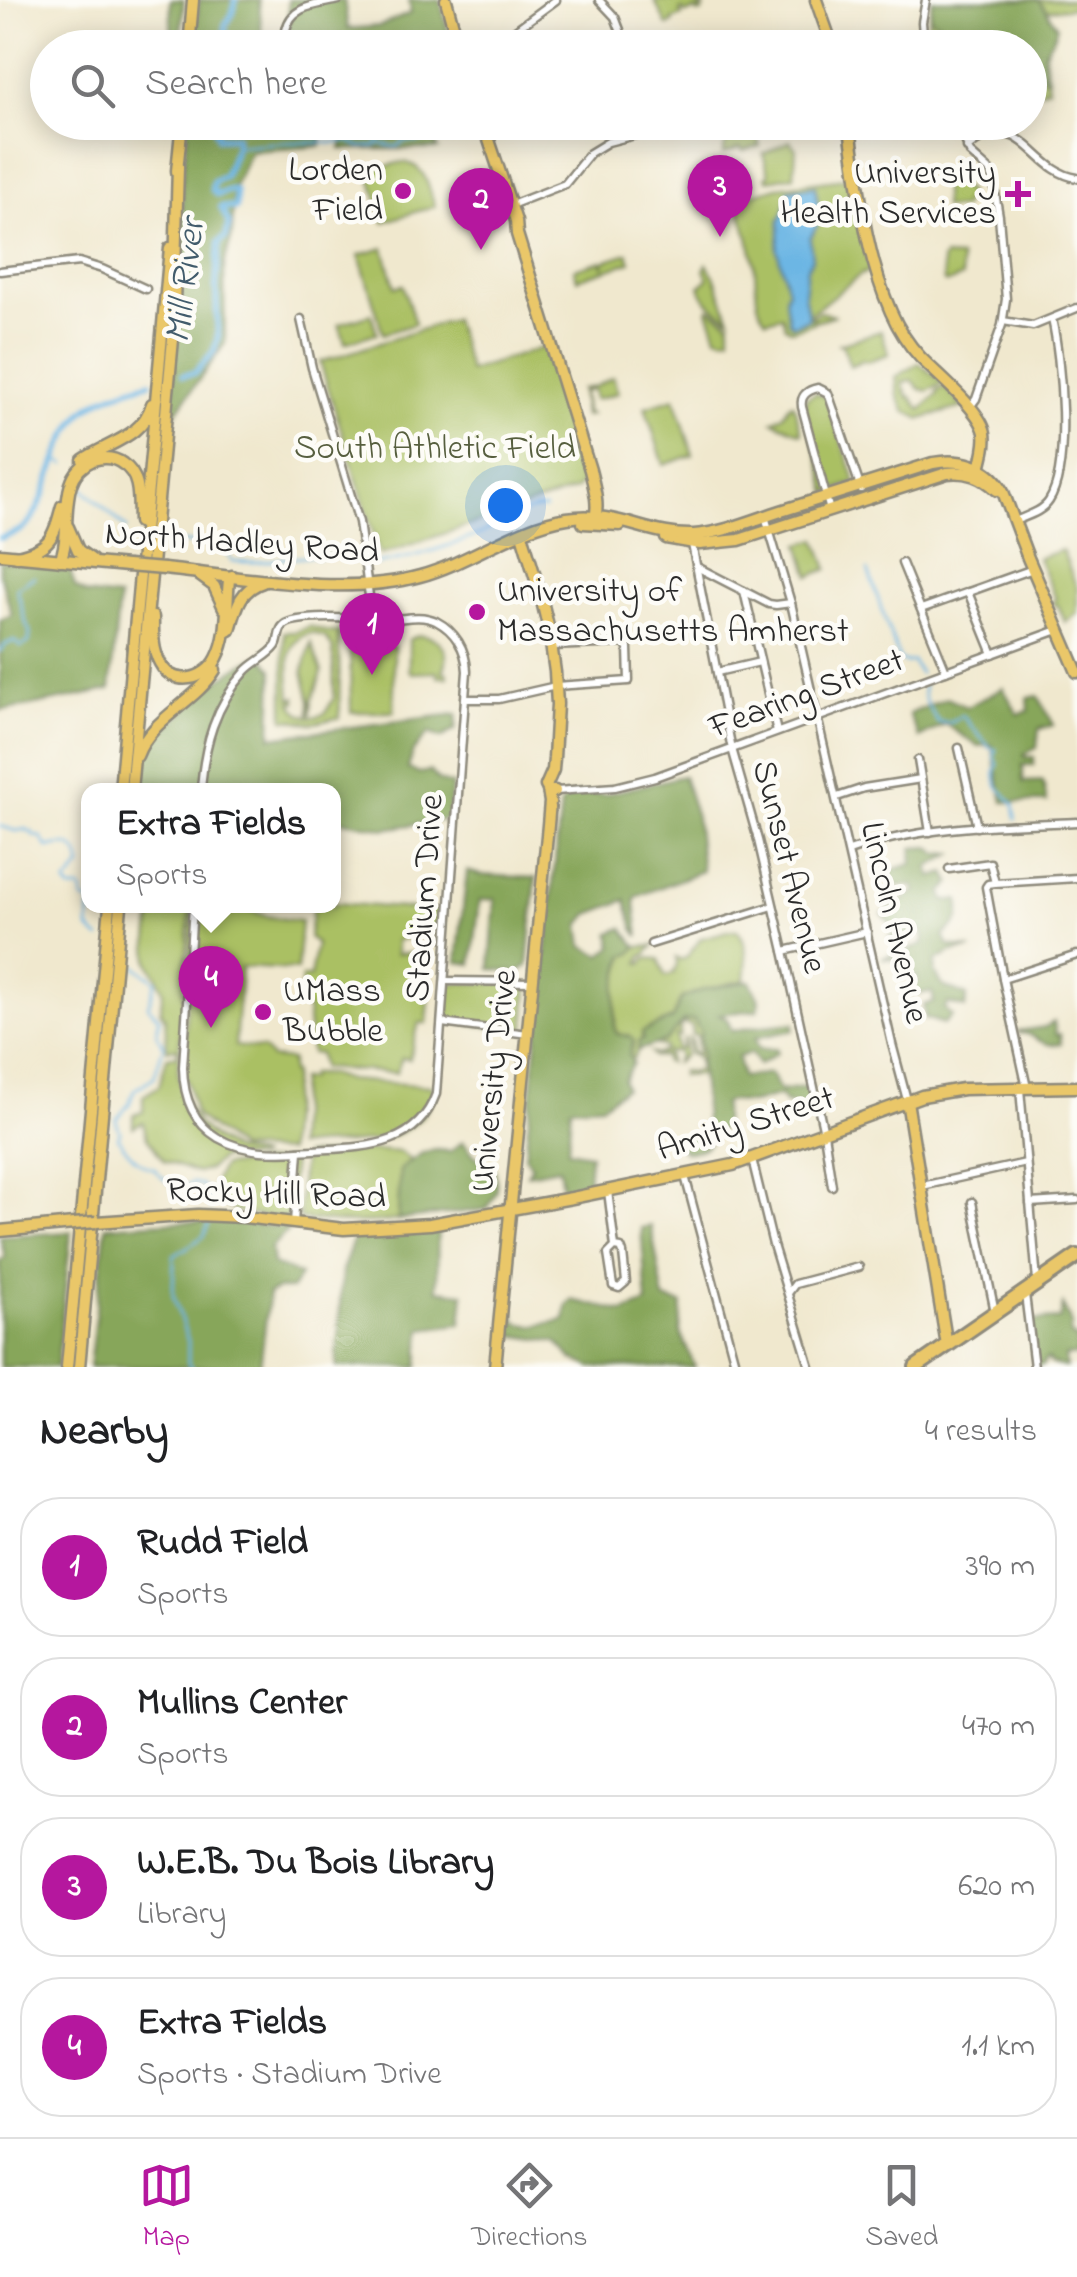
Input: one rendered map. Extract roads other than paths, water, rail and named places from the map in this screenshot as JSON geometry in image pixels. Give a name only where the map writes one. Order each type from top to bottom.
[{"type":"highway","points":[[916,1367],[1077,1256]]},
{"type":"main road","points":[[190,30],[193,0]]},
{"type":"main road","points":[[446,0],[454,30]]},
{"type":"main road","points":[[816,0],[827,30]]},
{"type":"main road","points":[[121,783],[180,140]]},
{"type":"main road","points":[[488,140],[590,470],[593,518]]},
{"type":"main road","points":[[852,140],[869,248],[890,310],[918,354],[982,425],[985,435],[976,471]]},
{"type":"main road","points":[[132,783],[173,339],[178,166]]},
{"type":"main road","points":[[60,560],[64,550],[66,488],[78,464],[131,435],[152,408],[164,320]]},
{"type":"main road","points":[[16,556],[44,546],[63,512],[74,480],[88,463],[101,458],[123,463],[133,474],[138,491],[140,540],[132,652]]},
{"type":"main road","points":[[593,518],[625,520],[688,535],[716,532],[938,462],[957,462],[997,481],[1077,672]]},
{"type":"main road","points":[[593,518],[696,547],[730,542],[947,473],[976,471]]},
{"type":"main road","points":[[63,512],[75,546],[98,563]]},
{"type":"main road","name":"North Hadley Road","points":[[0,554],[369,585],[424,575],[486,548],[593,518]]},
{"type":"main road","name":"University Drive","points":[[495,1367],[553,786],[556,686],[552,646],[540,592],[520,537]]},
{"type":"main road","points":[[191,572],[216,588],[228,625]]},
{"type":"main road","points":[[152,574],[154,646],[158,659],[168,673],[185,679],[206,673],[218,658],[228,625],[245,592],[256,584],[274,580]]},
{"type":"main road","points":[[133,766],[148,735],[210,678],[222,656],[232,576]]},
{"type":"main road","points":[[67,1367],[109,913]]},
{"type":"main road","points":[[79,1367],[120,913]]},
{"type":"main road","name":"Amity Street","points":[[430,1224],[684,1176],[752,1159],[908,1101],[958,1090],[1077,1088]]},
{"type":"main road","name":"Lincoln Avenue","points":[[908,1101],[947,1346]]},
{"type":"main road","name":"Rocky Hill Road","points":[[0,1231],[210,1215],[350,1229],[430,1224]]},
{"type":"street","points":[[286,30],[295,12],[339,0]]},
{"type":"street","points":[[516,30],[556,0]]},
{"type":"street","points":[[599,0],[615,17],[620,30]]},
{"type":"street","points":[[923,30],[926,0]]},
{"type":"street","points":[[508,207],[565,184],[590,153],[615,140]]},
{"type":"street","points":[[964,140],[974,158],[991,173],[1007,284],[1003,322],[973,413]]},
{"type":"street","points":[[967,148],[979,140]]},
{"type":"street","points":[[1018,140],[1060,173],[1077,178]]},
{"type":"street","points":[[0,271],[79,262],[146,288]]},
{"type":"street","points":[[1003,322],[1034,326],[1077,308]]},
{"type":"street","points":[[300,318],[359,522],[372,618]]},
{"type":"street","points":[[1014,521],[1045,506],[1056,483],[1062,419],[1052,319]]},
{"type":"street","points":[[830,511],[801,404],[804,394],[811,390],[823,390],[829,396],[864,500]]},
{"type":"street","name":"Lincoln Avenue","points":[[762,517],[791,603],[908,1101]]},
{"type":"street","name":"Sunset Avenue","points":[[696,547],[696,566],[732,749],[784,951],[832,1186]]},
{"type":"street","points":[[902,563],[946,671]]},
{"type":"street","points":[[696,566],[772,605],[791,603]]},
{"type":"street","points":[[921,609],[1033,569]]},
{"type":"street","points":[[744,591],[777,732]]},
{"type":"street","points":[[968,592],[993,654]]},
{"type":"street","name":"Stadium Drive","points":[[193,913],[182,1067],[190,1105],[208,1130],[236,1147],[261,1152],[299,1151],[387,1142],[406,1134],[427,1114],[436,1094],[442,1023],[464,700],[466,659],[461,646],[449,630],[427,618],[292,622],[281,628],[277,644],[246,671],[217,714],[206,747],[202,783]]},
{"type":"street","name":"Fearing Street","points":[[553,786],[569,789],[629,785],[1058,630]]},
{"type":"street","points":[[464,700],[499,698],[556,686],[629,682],[628,648],[624,643],[552,646]]},
{"type":"street","points":[[716,672],[760,662]]},
{"type":"street","points":[[959,748],[977,827]]},
{"type":"street","points":[[918,760],[930,832]]},
{"type":"street","points":[[836,797],[864,788],[921,779]]},
{"type":"street","points":[[849,850],[930,832],[1077,822]]},
{"type":"street","points":[[949,870],[990,863],[991,884],[986,892],[1023,1088],[1038,1284]]},
{"type":"street","points":[[991,884],[1077,878]]},
{"type":"street","points":[[650,944],[773,906]]},
{"type":"street","points":[[784,951],[867,932]]},
{"type":"street","points":[[1003,979],[1077,955]]},
{"type":"street","points":[[444,981],[533,982]]},
{"type":"street","points":[[442,1023],[528,1034]]},
{"type":"street","points":[[294,1224],[299,1151]]},
{"type":"street","points":[[752,1159],[810,1367]]},
{"type":"street","points":[[922,1186],[1026,1163]]},
{"type":"street","points":[[684,1176],[736,1367]]},
{"type":"street","points":[[608,1190],[615,1246],[608,1254],[611,1282],[619,1288],[626,1282],[623,1254],[615,1246]]},
{"type":"street","points":[[1030,1203],[1077,1200]]},
{"type":"street","points":[[972,1202],[995,1314]]},
{"type":"street","points":[[784,1281],[795,1284],[858,1267]]},
{"type":"street","points":[[788,1293],[795,1284]]},
{"type":"street","points":[[1026,1293],[1034,1367]]},
{"type":"water","points":[[815,186],[819,211],[817,227],[810,238],[812,259],[804,294],[809,319],[793,325],[789,322],[785,301],[788,290],[777,249],[779,222],[788,190]]},
{"type":"waterway","name":"Mill River","points":[[225,30],[235,0]]},
{"type":"waterway","name":"Mill River","points":[[183,375],[195,373],[214,351],[218,336],[219,242],[226,237],[229,224],[221,207],[236,208],[236,191],[217,195],[212,189],[214,181],[224,177],[236,140]]},
{"type":"waterway","points":[[236,146],[348,141],[361,147],[378,143],[396,147],[405,141],[424,140]]},
{"type":"waterway","name":"Mill River","points":[[0,538],[22,529],[36,512],[64,442],[80,416],[103,399],[150,382]]},
{"type":"waterway","points":[[57,459],[65,464]]},
{"type":"waterway","points":[[80,486],[127,529]]},
{"type":"waterway","points":[[375,564],[449,546],[517,515],[545,509]]},
{"type":"waterway","points":[[166,541],[220,546],[232,561],[259,562],[312,555],[354,561]]},
{"type":"waterway","points":[[868,570],[899,659],[912,661],[920,674]]},
{"type":"waterway","points":[[0,651],[14,641],[21,647],[29,642],[30,632],[17,588],[34,577]]},
{"type":"waterway","points":[[924,685],[925,699],[938,722],[951,722],[962,715],[996,750],[997,786],[1014,804],[1016,819]]},
{"type":"waterway","points":[[0,826],[32,831],[48,848],[67,845],[75,849],[81,867]]},
{"type":"waterway","points":[[81,867],[66,884],[70,889],[81,889]]},
{"type":"waterway","points":[[90,913],[89,929],[100,939]]},
{"type":"waterway","points":[[122,957],[156,981],[148,1006],[159,1018],[157,1035],[164,1045],[154,1077],[134,1090],[116,1120],[118,1138],[133,1157],[166,1180],[182,1186],[201,1185],[208,1192],[211,1209]]},
{"type":"waterway","points":[[192,1367],[173,1295],[174,1256],[204,1236],[210,1220]]},
{"type":"place","name":"Lorden Field","points":[[403,191]]},
{"type":"place","name":"University Health Services","points":[[1018,194]]},
{"type":"place","name":"W.E.B. Du Bois Library","points":[[720,237]]},
{"type":"place","name":"Mullins Center","points":[[481,250]]},
{"type":"place","name":"University of Massachusetts Amherst","points":[[477,612]]},
{"type":"place","name":"Rudd Field","points":[[372,675]]},
{"type":"place","name":"UMass Bubble","points":[[263,1012]]},
{"type":"place","name":"Extra Fields","points":[[211,1028]]},
{"type":"park label","name":"South Athletic Field","points":[[435,449]]}]
